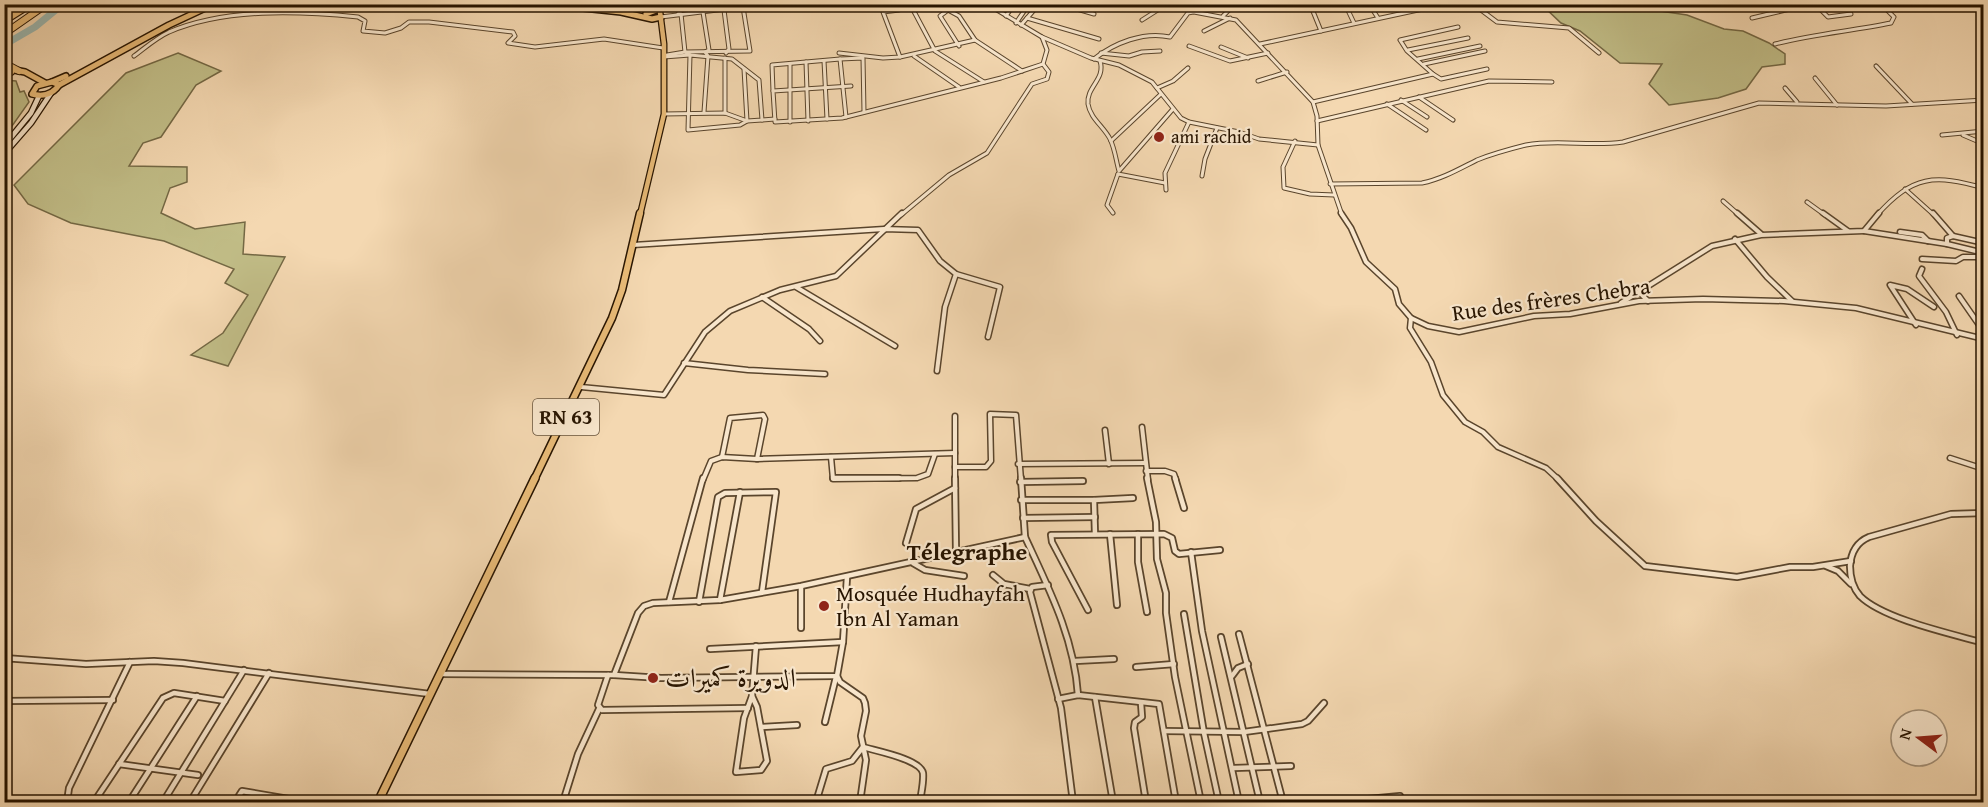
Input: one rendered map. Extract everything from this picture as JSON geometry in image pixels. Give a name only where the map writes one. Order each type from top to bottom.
[{"type":"highway","points":[[4,21],[31,4]]},
{"type":"highway","points":[[207,4],[37,86],[31,93],[39,96],[51,93],[59,85],[162,28],[214,4]]},
{"type":"highway","points":[[545,4],[613,11],[652,19],[661,17]]},
{"type":"highway","points":[[573,4],[661,17]]},
{"type":"highway","points":[[4,29],[43,6]]},
{"type":"highway","points":[[4,36],[43,6]]},
{"type":"highway","points":[[646,14],[659,7]]},
{"type":"highway","points":[[4,63],[19,71],[59,85]]},
{"type":"highway","points":[[6,71],[19,71]]},
{"type":"highway","points":[[6,71],[27,78],[37,86]]},
{"type":"main road","name":"RN 63","points":[[378,802],[581,387],[622,290],[664,114],[664,57],[659,7]]},
{"type":"main road","points":[[4,154],[31,123],[51,93]]},
{"type":"main road","points":[[4,146],[31,113],[39,96]]},
{"type":"street","points":[[675,16],[688,4]]},
{"type":"street","points":[[661,17],[765,4]]},
{"type":"street","points":[[897,4],[899,10],[883,12],[900,57]]},
{"type":"street","points":[[910,4],[935,51],[984,82]]},
{"type":"street","points":[[987,4],[1042,37],[1099,60],[1119,65],[1152,82],[1181,118],[1189,122],[1239,132],[1258,139],[1318,145]]},
{"type":"street","points":[[996,9],[1000,4]]},
{"type":"street","points":[[1006,16],[1014,4]]},
{"type":"street","points":[[1016,22],[1029,4]]},
{"type":"street","points":[[1086,11],[1089,4]]},
{"type":"street","points":[[1222,16],[1235,4]]},
{"type":"street","points":[[1310,4],[1321,31]]},
{"type":"street","points":[[1345,4],[1354,23]]},
{"type":"street","points":[[1369,4],[1378,18]]},
{"type":"street","points":[[1401,4],[1407,12]]},
{"type":"street","points":[[1259,44],[1446,4]]},
{"type":"street","points":[[1473,4],[1497,22],[1569,28],[1599,53]]},
{"type":"street","points":[[1775,45],[1808,35],[1852,31],[1891,23],[1894,17],[1881,4]]},
{"type":"street","points":[[1969,4],[1983,15]]},
{"type":"street","points":[[1061,5],[1094,14]]},
{"type":"street","points":[[1142,20],[1164,6],[1180,5],[1194,12]]},
{"type":"street","points":[[1752,18],[1796,6],[1818,7],[1828,16],[1851,14]]},
{"type":"street","points":[[664,57],[750,51],[744,7]]},
{"type":"street","points":[[724,10],[729,49],[726,53]]},
{"type":"street","points":[[959,46],[940,16],[948,10],[959,16],[975,40],[1022,71]]},
{"type":"street","points":[[1021,25],[1034,10]]},
{"type":"street","points":[[703,12],[709,50],[704,112]]},
{"type":"street","points":[[1094,58],[1111,46],[1157,34],[1170,36],[1188,13],[1230,17],[1244,26],[1313,102],[1318,145],[1334,195],[1366,262],[1389,280],[1399,304],[1411,318],[1410,328],[1431,362],[1443,395],[1465,422],[1483,432],[1498,447],[1546,468],[1565,485],[1596,521],[1645,566],[1737,577],[1790,567],[1824,566],[1851,561]]},
{"type":"street","points":[[134,56],[159,38],[180,28],[249,15],[302,14],[358,17],[365,21],[363,31],[370,33],[394,31],[409,22],[429,21],[513,32],[515,36],[508,43],[529,47],[604,39],[663,48]]},
{"type":"street","points":[[681,14],[685,52]]},
{"type":"street","points":[[1204,31],[1218,26],[1230,17]]},
{"type":"street","points":[[1027,18],[1099,39]]},
{"type":"street","points":[[1458,27],[1400,40],[1407,51],[1441,79],[1487,69]]},
{"type":"street","points":[[1042,37],[1047,50],[1043,64]]},
{"type":"street","points":[[1407,51],[1468,38]]},
{"type":"street","points":[[839,53],[883,58],[900,57],[959,46],[975,40]]},
{"type":"street","points":[[1189,46],[1230,61],[1268,53]]},
{"type":"street","points":[[1417,59],[1480,46]]},
{"type":"street","points":[[1221,47],[1248,58]]},
{"type":"street","points":[[1100,52],[1129,56],[1142,52],[1160,51]]},
{"type":"street","points":[[1424,64],[1485,51]]},
{"type":"street","points":[[664,57],[673,52],[685,52],[732,59],[759,80],[762,120]]},
{"type":"street","points":[[685,52],[690,55]]},
{"type":"street","points":[[690,55],[688,130],[740,125],[747,121]]},
{"type":"street","points":[[913,55],[960,88]]},
{"type":"street","points":[[724,58],[725,113]]},
{"type":"street","points":[[864,112],[863,58],[772,65],[775,122],[790,122],[846,117],[984,82],[1043,64]]},
{"type":"street","points":[[840,59],[846,117]]},
{"type":"street","points":[[1099,60],[1103,67],[1102,76],[1088,97],[1088,105],[1092,116],[1112,141],[1119,172]]},
{"type":"street","points":[[824,61],[827,119]]},
{"type":"street","points":[[806,62],[808,121]]},
{"type":"street","points":[[790,64],[790,122]]},
{"type":"street","points":[[581,387],[664,395],[705,332],[730,310],[762,297],[836,276],[914,202],[949,176],[987,153],[1032,84],[1047,79],[1049,72],[1043,64]]},
{"type":"street","points":[[1876,66],[1912,105]]},
{"type":"street","points":[[744,68],[747,121]]},
{"type":"street","points":[[1157,88],[1173,81],[1188,68]]},
{"type":"street","points":[[1258,81],[1287,72]]},
{"type":"street","points":[[1313,102],[1433,74]]},
{"type":"street","points":[[1815,78],[1837,105]]},
{"type":"street","points":[[1317,121],[1490,81],[1551,82]]},
{"type":"street","points":[[773,92],[851,86]]},
{"type":"street","points":[[1785,88],[1797,102]]},
{"type":"street","points":[[1112,141],[1161,94]]},
{"type":"street","points":[[1418,96],[1453,120]]},
{"type":"street","points":[[1401,100],[1426,117]]},
{"type":"street","points":[[1330,184],[1422,183],[1437,180],[1480,159],[1522,146],[1538,143],[1623,142],[1759,103],[1797,102],[1886,106],[1983,100]]},
{"type":"street","points":[[1386,104],[1426,130]]},
{"type":"street","points":[[1113,213],[1107,205],[1119,172],[1173,109]]},
{"type":"street","points":[[664,114],[704,112],[725,113],[747,121],[775,119]]},
{"type":"street","points":[[1166,190],[1165,173],[1189,122]]},
{"type":"street","points":[[1202,176],[1204,159],[1217,128]]},
{"type":"street","points":[[1942,135],[1983,131]]},
{"type":"street","points":[[1960,134],[1983,144]]},
{"type":"street","points":[[1295,141],[1283,167],[1284,188],[1310,195],[1334,195]]},
{"type":"street","points":[[1119,172],[1165,183]]},
{"type":"street","points":[[1864,231],[1904,188],[1918,182],[1968,183],[1983,188]]},
{"type":"street","points":[[1904,188],[1938,218],[1953,236]]},
{"type":"street","points":[[1723,201],[1761,235]]},
{"type":"street","points":[[1808,202],[1849,231]]},
{"type":"street","points":[[633,245],[918,230],[940,261],[956,274],[1000,287],[987,337]]},
{"type":"street","points":[[1620,304],[1712,246],[1761,235],[1864,231],[1947,244],[1983,255]]},
{"type":"street","points":[[1900,232],[1922,236],[1928,242]]},
{"type":"street","points":[[1947,244],[1947,238],[1953,236],[1983,243]]},
{"type":"street","points":[[1736,239],[1767,277],[1792,301]]},
{"type":"street","points":[[1922,259],[1956,261],[1963,257],[1983,255]]},
{"type":"street","points":[[1922,269],[1919,276],[1946,312],[1957,336]]},
{"type":"street","points":[[1980,272],[1983,278]]},
{"type":"street","points":[[937,371],[945,307],[956,274]]},
{"type":"street","points":[[1916,326],[1890,285],[1907,289],[1934,307]]},
{"type":"street","points":[[796,287],[895,346]]},
{"type":"street","points":[[1639,292],[1648,301]]},
{"type":"street","points":[[1959,296],[1983,332]]},
{"type":"street","points":[[762,297],[808,329],[820,341]]},
{"type":"street","name":"Rue des frères Chebra","points":[[1411,318],[1427,328],[1441,332],[1460,333],[1535,315],[1570,314],[1648,301],[1699,299],[1792,301],[1839,305],[1957,336],[1983,339]]},
{"type":"street","points":[[684,363],[748,370],[825,374]]},
{"type":"street","points":[[722,457],[730,418],[756,414],[763,415],[765,418],[757,459]]},
{"type":"street","points":[[955,467],[986,467],[991,461],[990,414],[1013,414],[1018,418],[1018,464],[1025,537],[1067,629],[1076,661],[1078,695]]},
{"type":"street","points":[[955,416],[956,552]]},
{"type":"street","points":[[1142,427],[1146,471],[1152,493],[1157,534],[1157,554],[1166,593],[1166,613],[1174,664],[1201,802]]},
{"type":"street","points":[[1105,429],[1109,464]]},
{"type":"street","points":[[669,602],[708,463],[722,457],[757,459],[955,453]]},
{"type":"street","points":[[831,457],[833,478],[916,478],[928,474],[935,454]]},
{"type":"street","points":[[1950,458],[1983,469]]},
{"type":"street","points":[[1018,464],[1145,463]]},
{"type":"street","points":[[1146,471],[1165,471],[1174,474],[1184,508]]},
{"type":"street","points":[[1020,482],[1083,481]]},
{"type":"street","points":[[906,543],[916,509],[955,488]]},
{"type":"street","points":[[720,600],[740,492]]},
{"type":"street","points":[[699,602],[718,497],[725,493],[776,492],[762,592]]},
{"type":"street","points":[[1022,500],[1134,498]]},
{"type":"street","points":[[1094,500],[1095,534]]},
{"type":"street","points":[[1853,587],[1850,574],[1852,555],[1862,540],[1942,515],[1963,511],[1983,513]]},
{"type":"street","points":[[1023,518],[1095,517]]},
{"type":"street","points":[[1110,534],[1110,553],[1117,605]]},
{"type":"street","points":[[1138,534],[1138,561],[1147,612]]},
{"type":"street","points":[[1088,610],[1050,536],[1157,534],[1170,536],[1176,553],[1220,550]]},
{"type":"street","points":[[563,802],[584,739],[599,709],[638,613],[644,606],[653,603],[720,600],[801,586],[1025,537]]},
{"type":"street","points":[[1191,552],[1203,631],[1234,768],[1239,802]]},
{"type":"street","points":[[912,562],[925,570],[964,576]]},
{"type":"street","points":[[1824,566],[1838,571],[1861,598],[1884,610],[1922,625],[1983,643]]},
{"type":"street","points":[[993,575],[1004,584],[1031,589],[1048,585]]},
{"type":"street","points":[[825,722],[843,642],[847,577]]},
{"type":"street","points":[[801,586],[801,628]]},
{"type":"street","points":[[1031,589],[1058,699],[1073,802]]},
{"type":"street","points":[[1184,614],[1204,733],[1219,802]]},
{"type":"street","points":[[1239,634],[1262,730],[1283,802]]},
{"type":"street","points":[[1221,637],[1260,802]]},
{"type":"street","points":[[710,649],[843,642]]},
{"type":"street","points":[[752,696],[768,756],[765,767],[760,770],[736,772],[744,718],[752,696],[756,646]]},
{"type":"street","points":[[4,658],[86,664],[163,662],[430,694]]},
{"type":"street","points":[[1076,661],[1114,659]]},
{"type":"street","points":[[67,802],[69,788],[114,700],[130,662]]},
{"type":"street","points":[[1136,667],[1174,664]]},
{"type":"street","points":[[1232,677],[1238,668],[1248,664]]},
{"type":"street","points":[[163,802],[244,670]]},
{"type":"street","points":[[190,802],[269,673]]},
{"type":"street","points":[[441,674],[611,675],[661,678],[837,676]]},
{"type":"street","points":[[837,676],[840,682],[862,698],[865,703],[866,711],[861,736],[866,760],[860,802]]},
{"type":"street","points":[[94,802],[163,698],[174,693],[225,701]]},
{"type":"street","points":[[1058,699],[1078,695],[1160,705],[1176,802]]},
{"type":"street","points":[[129,802],[197,696]]},
{"type":"street","points":[[1095,697],[1113,802]]},
{"type":"street","points":[[4,700],[114,700]]},
{"type":"street","points":[[1141,703],[1142,717],[1136,722],[1134,728],[1146,802]]},
{"type":"street","points":[[1164,731],[1244,732],[1302,724],[1308,721],[1324,703]]},
{"type":"street","points":[[599,709],[748,708]]},
{"type":"street","points":[[761,727],[797,725]]},
{"type":"street","points":[[816,802],[826,769],[852,761],[863,747]]},
{"type":"street","points":[[863,747],[903,758],[920,767],[923,774],[920,802]]},
{"type":"street","points":[[119,764],[198,775]]},
{"type":"street","points":[[1234,768],[1291,766]]},
{"type":"street","points":[[235,802],[242,791],[275,800],[306,802]]},
{"type":"street","points":[[1336,802],[1400,796]]},
{"type":"shaded area","points":[[1542,5],[1629,5],[1687,15],[1724,29],[1743,31],[1769,43],[1785,54],[1785,64],[1762,67],[1746,89],[1718,98],[1669,105],[1649,84],[1662,64],[1620,63],[1580,31],[1561,23]]},
{"type":"shaded area","points":[[178,53],[221,71],[196,85],[161,137],[143,143],[129,166],[187,167],[187,182],[170,188],[161,213],[195,229],[245,222],[243,254],[285,257],[228,366],[191,355],[223,333],[248,295],[225,283],[234,269],[164,241],[71,223],[28,204],[14,185],[126,73]]},
{"type":"shaded area","points":[[5,80],[16,81],[20,92],[24,91],[29,102],[5,136]]},
{"type":"waterway","points":[[4,45],[35,27],[63,4]]},
{"type":"place","name":"ami rachid","points":[[1159,137]]},
{"type":"place","name":"Mosquée Hudhayfah Ibn Al Yaman","points":[[824,606]]},
{"type":"place","name":"الدويرة كميرات","points":[[653,678]]},
{"type":"district","name":"Télegraphe","points":[[967,552]]}]
